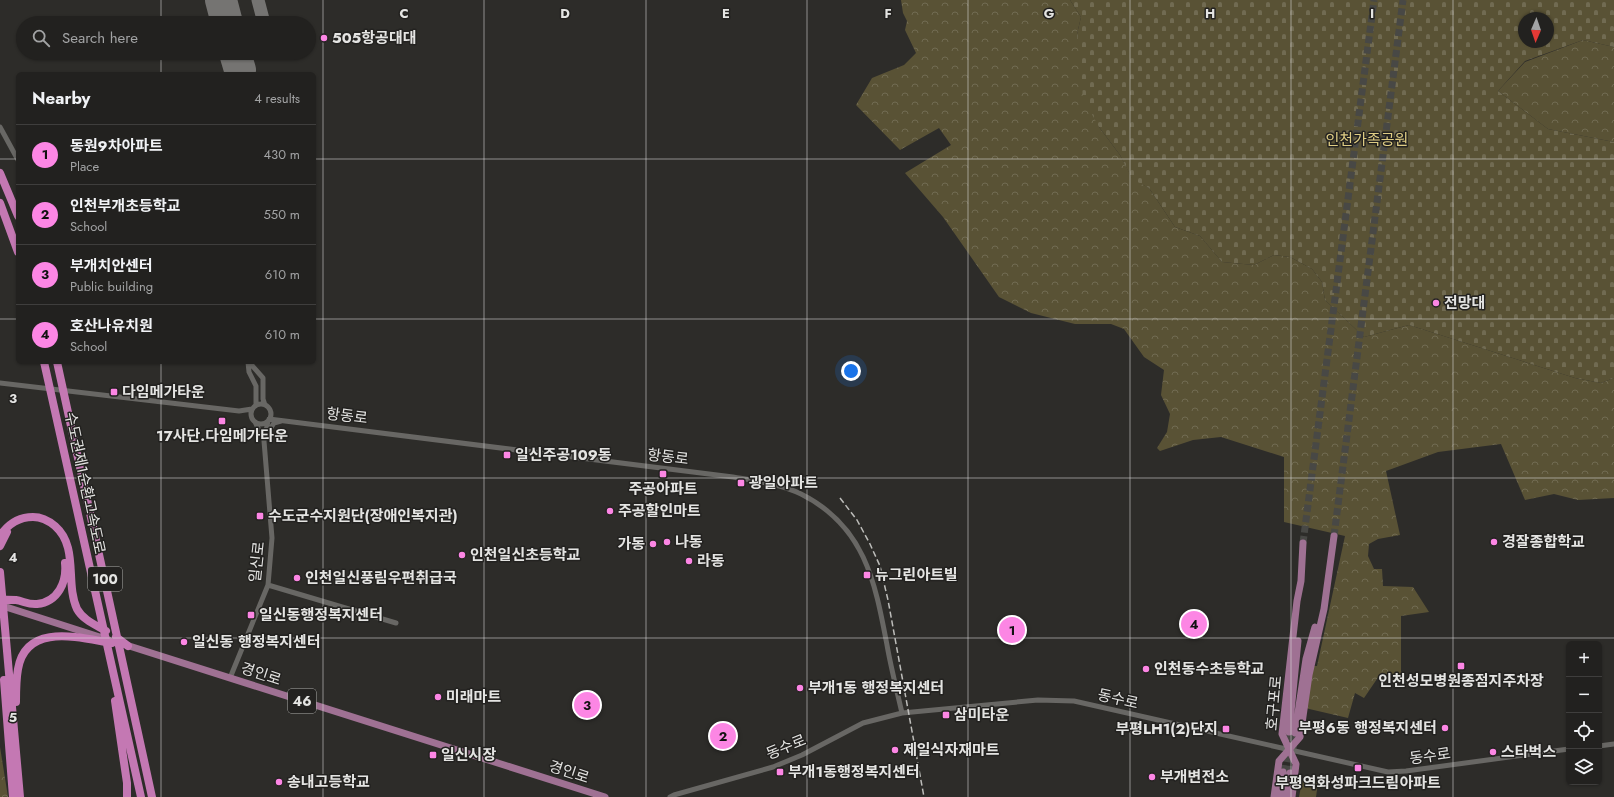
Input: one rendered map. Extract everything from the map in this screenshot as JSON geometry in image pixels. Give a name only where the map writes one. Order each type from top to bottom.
[{"type":"highway","points":[[0,173],[16,211]]},
{"type":"highway","points":[[0,203],[16,247]]},
{"type":"highway","name":"수도권제1순환고속도로","points":[[44,364],[141,797]]},
{"type":"highway","name":"수도권제1순환고속도로","points":[[57,364],[152,797]]},
{"type":"highway","points":[[0,536],[4,529],[13,522],[22,518],[34,517],[45,519],[53,524],[65,537],[68,547],[73,595],[78,610],[83,617],[128,646]]},
{"type":"highway","points":[[0,546],[7,532],[15,526],[33,522],[43,524],[57,534],[61,540],[64,547],[66,569],[65,577],[60,590],[55,596],[44,603],[36,604],[17,600],[0,599]]},
{"type":"highway","points":[[0,572],[5,652],[8,745],[13,797]]},
{"type":"highway","points":[[0,623],[5,652],[20,797]]},
{"type":"highway","points":[[16,749],[18,667],[24,654],[33,644],[44,638],[55,636],[128,646]]},
{"type":"highway","points":[[113,668],[117,719],[127,783],[127,797]]},
{"type":"highway","points":[[0,698],[8,745]]},
{"type":"main road","points":[[0,211],[16,208]]},
{"type":"main road","name":"호구포로","points":[[1301,581],[1297,601],[1292,659],[1282,734],[1289,750],[1300,737],[1309,675],[1324,609],[1334,536]]},
{"type":"main road","name":"호구포로","points":[[1303,544],[1292,733],[1306,660],[1327,584]]},
{"type":"main road","name":"경인로","points":[[0,605],[605,797]]},
{"type":"main road","points":[[1274,797],[1279,761],[1289,750],[1296,764],[1292,797]]},
{"type":"main road","points":[[1280,797],[1287,772],[1287,797]]},
{"type":"street","points":[[0,127],[16,156]]},
{"type":"street","points":[[249,364],[249,372],[256,386],[254,407],[251,415],[254,421]]},
{"type":"street","points":[[240,411],[254,421],[262,424],[269,420],[271,412],[265,405],[263,399],[263,378],[251,364]]},
{"type":"street","points":[[0,383],[240,411],[265,405]]},
{"type":"street","name":"항동로","points":[[271,412],[282,420]]},
{"type":"street","name":"항동로","points":[[269,420],[282,420],[738,478],[767,483],[799,494],[826,510],[857,544],[864,556],[877,593],[902,713]]},
{"type":"street","name":"일신로","points":[[230,678],[268,585],[272,538],[264,441],[269,420]]},
{"type":"street","points":[[264,441],[274,423],[282,420]]},
{"type":"street","name":"일신로","points":[[254,421],[264,441]]},
{"type":"street","points":[[268,585],[396,623]]},
{"type":"street","name":"동수로","points":[[670,797],[674,794],[773,767],[802,755],[863,723],[902,713],[1038,700],[1074,701],[1388,772],[1406,771],[1566,749]]},
{"type":"street","points":[[1602,746],[1614,744]]},
{"type":"green space","points":[[901,0],[1070,0],[1081,17],[1077,34],[1099,127],[1120,155],[1132,178],[1149,188],[1175,227],[1200,236],[1222,262],[1254,265],[1274,255],[1290,257],[1312,269],[1322,282],[1325,300],[1364,337],[1409,325],[1575,378],[1601,383],[1614,378],[1614,498],[1578,500],[1554,494],[1525,500],[1501,444],[1438,452],[1386,471],[1400,535],[1378,539],[1369,544],[1368,556],[1374,569],[1382,569],[1383,586],[1413,587],[1429,612],[1401,616],[1401,671],[1405,678],[1402,682],[1394,678],[1392,675],[1379,676],[1364,698],[1355,693],[1348,718],[1305,708],[1313,666],[1317,666],[1345,536],[1284,522],[1284,457],[1221,437],[1193,440],[1160,451],[1157,448],[1167,432],[1170,414],[1161,395],[1164,370],[1144,357],[1124,329],[1111,324],[1075,324],[1031,313],[999,297],[943,217],[905,173],[951,145],[939,128],[900,150],[856,105],[872,78],[904,65],[916,53],[905,30],[907,21],[903,13]]},
{"type":"green space","name":"인천가족공원","points":[[1070,0],[1614,0],[1614,47],[1583,40],[1525,61],[1498,91],[1548,129],[1614,142],[1614,378],[1601,383],[1575,378],[1409,325],[1364,337],[1325,300],[1322,282],[1312,269],[1290,257],[1274,255],[1254,265],[1222,262],[1200,236],[1175,227],[1149,188],[1132,179],[1120,155],[1099,127],[1083,98],[1077,34],[1081,17]]},
{"type":"green space","points":[[1583,40],[1614,47],[1614,142],[1548,129],[1498,91],[1525,62]]},
{"type":"green space","points":[[0,747],[8,797],[0,797]]},
{"type":"green space","points":[[1302,781],[1318,783],[1316,797],[1299,797]]},
{"type":"taxiway","points":[[258,0],[262,16]]},
{"type":"runway","points":[[221,0],[225,16]]},
{"type":"runway","points":[[237,60],[240,70]]},
{"type":"tunnel","points":[[1303,543],[1374,0]]},
{"type":"tunnel","points":[[1334,536],[1403,0]]},
{"type":"tunnel","points":[[1283,772],[1289,732]]},
{"type":"tunnel","points":[[1290,773],[1295,733]]},
{"type":"railway","points":[[840,498],[857,520],[880,566],[888,600],[924,797]]},
{"type":"place","name":"505항공대대","points":[[324,38]]},
{"type":"place","name":"전망대","points":[[1436,303]]},
{"type":"place","name":"다임메가타운","points":[[114,392]]},
{"type":"place","name":"17사단.다임메가타운","points":[[222,421]]},
{"type":"place","name":"일신주공109동","points":[[507,455]]},
{"type":"place","name":"주공아파트","points":[[663,474]]},
{"type":"place","name":"광일아파트","points":[[741,483]]},
{"type":"place","name":"주공할인마트","points":[[610,511]]},
{"type":"place","name":"수도군수지원단(장애인복지관)","points":[[260,516]]},
{"type":"place","name":"나동","points":[[667,542]]},
{"type":"place","name":"경잘종합학교","points":[[1494,542]]},
{"type":"place","name":"가동","points":[[653,544]]},
{"type":"place","name":"인천일신초등학교","points":[[462,555]]},
{"type":"place","name":"라동","points":[[689,561]]},
{"type":"place","name":"뉴그린아트빌","points":[[867,575]]},
{"type":"place","name":"인천일신풍림우편취급국","points":[[297,578]]},
{"type":"place","name":"일신동행정복지센터","points":[[251,615]]},
{"type":"place","name":"호산나유치원","points":[[1194,624]]},
{"type":"place","name":"동원9차아파트","points":[[1012,630]]},
{"type":"place","name":"일신동 행정복지센터","points":[[184,642]]},
{"type":"place","name":"인천성모병원종점지주차장","points":[[1461,666]]},
{"type":"place","name":"인천동수초등학교","points":[[1146,669]]},
{"type":"place","name":"부개1동 행정복지센터","points":[[800,688]]},
{"type":"place","name":"미래마트","points":[[438,697]]},
{"type":"place","name":"부개치안센터","points":[[587,705]]},
{"type":"place","name":"삼미타운","points":[[946,715]]},
{"type":"place","name":"부평6동 행정복지센터","points":[[1445,728]]},
{"type":"place","name":"부평LH1(2)단지","points":[[1226,729]]},
{"type":"place","name":"인천부개초등학교","points":[[723,736]]},
{"type":"place","name":"제일식자재마트","points":[[895,750]]},
{"type":"place","name":"스타벅스","points":[[1493,752]]},
{"type":"place","name":"일신시장","points":[[433,755]]},
{"type":"place","name":"부평역화성파크드림아파트","points":[[1358,768]]},
{"type":"place","name":"부개1동행정복지센터","points":[[780,772]]},
{"type":"place","name":"부개변전소","points":[[1152,777]]},
{"type":"place","name":"송내고등학교","points":[[279,782]]}]
